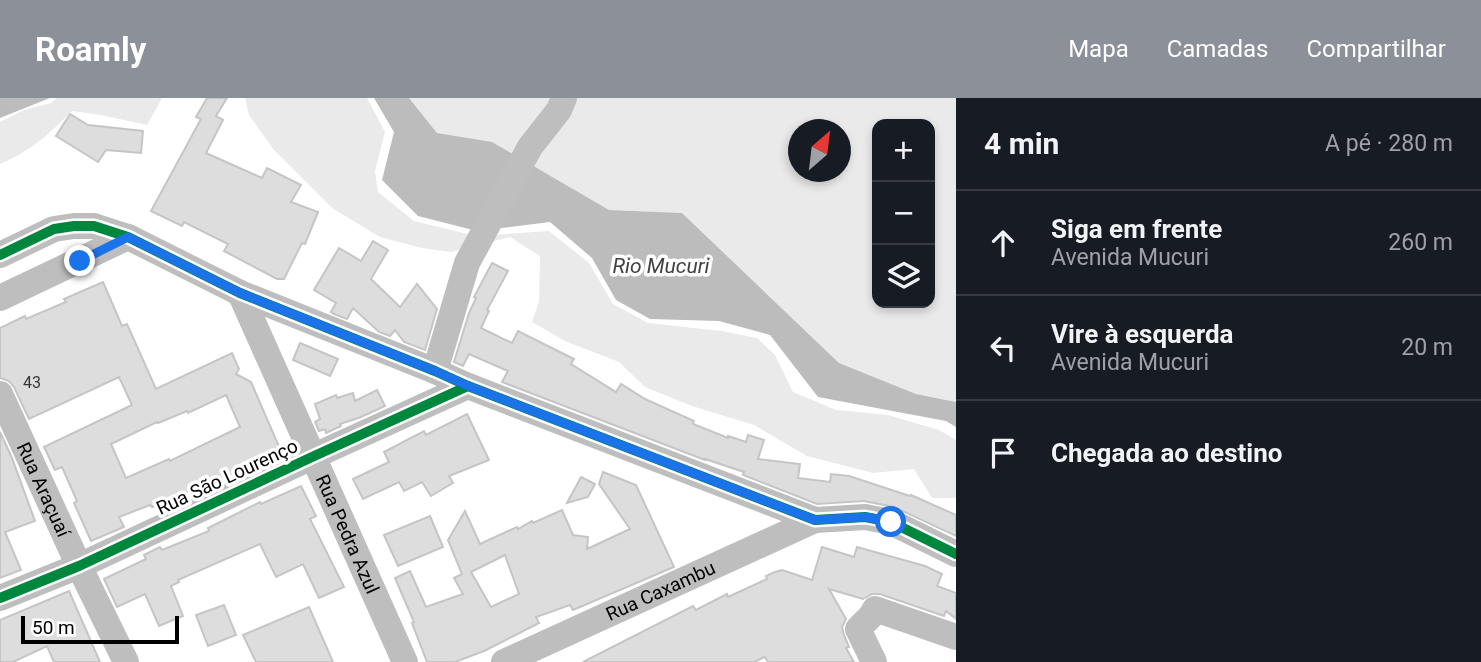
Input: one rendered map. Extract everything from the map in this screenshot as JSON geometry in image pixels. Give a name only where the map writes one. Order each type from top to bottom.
[{"type":"street","points":[[435,371],[467,263],[530,147],[559,110],[564,98]]},
{"type":"street","points":[[0,255],[54,229],[94,226],[128,237],[240,293],[468,386],[815,520],[866,517],[891,522],[956,554]]},
{"type":"street","points":[[0,298],[128,237]]},
{"type":"street","name":"Rua Pedra Azul","points":[[240,293],[405,662]]},
{"type":"street","name":"Rua São Lourenço","points":[[0,598],[79,566],[468,386]]},
{"type":"street","name":"Rua Araçuaí","points":[[0,394],[125,662]]},
{"type":"street","name":"Rua Caxambu","points":[[504,662],[815,520]]},
{"type":"street","points":[[874,662],[858,629],[872,616],[875,609],[956,637]]},
{"type":"shaded area","points":[[57,98],[162,98],[147,125],[72,111],[39,141],[0,164],[0,122],[24,110],[51,103]]},
{"type":"shaded area","points":[[245,98],[367,98],[385,132],[375,171],[378,192],[414,221],[476,236],[549,231],[589,263],[613,304],[648,323],[722,331],[757,338],[775,355],[793,392],[836,410],[888,415],[939,430],[956,440],[956,498],[932,498],[914,469],[873,473],[807,456],[754,425],[692,406],[645,387],[619,362],[565,341],[532,322],[539,301],[540,256],[510,237],[451,252],[380,237],[332,208],[274,150],[249,115]]},
{"type":"shaded area","points":[[409,98],[956,98],[956,402],[916,394],[839,363],[682,213],[609,210],[492,143],[437,133]]},
{"type":"water","points":[[0,98],[50,98],[0,118]]},
{"type":"water","name":"Rio Mucuri","points":[[374,98],[409,98],[437,133],[492,142],[609,210],[682,213],[839,363],[916,394],[956,402],[956,427],[946,421],[818,397],[770,335],[719,321],[650,319],[616,300],[592,258],[550,222],[477,231],[418,216],[382,180],[394,132]]},
{"type":"building","points":[[207,98],[227,98],[216,116],[223,120],[206,153],[262,178],[267,168],[301,185],[291,202],[318,212],[305,244],[302,243],[284,279],[277,279],[224,251],[228,244],[184,222],[182,226],[151,211],[201,119],[196,117]]},
{"type":"building","points":[[70,114],[88,125],[143,131],[141,153],[106,150],[98,162],[56,136]]},
{"type":"building","points":[[373,241],[388,250],[371,279],[400,307],[417,284],[437,309],[425,350],[404,342],[395,330],[390,336],[379,332],[353,308],[347,319],[334,314],[331,312],[336,303],[314,290],[339,248],[361,261]]},
{"type":"building","points":[[492,263],[508,271],[487,310],[489,311],[481,328],[512,343],[518,331],[574,359],[571,364],[616,392],[621,384],[645,399],[694,421],[693,424],[728,438],[746,442],[748,435],[764,440],[758,459],[800,464],[798,478],[830,482],[831,474],[849,476],[911,495],[956,515],[956,536],[894,507],[864,501],[817,504],[743,475],[744,472],[705,460],[502,382],[508,371],[469,354],[463,366],[454,362],[476,298],[474,297]]},
{"type":"building","points":[[103,282],[122,326],[127,324],[156,389],[232,353],[239,369],[236,374],[251,382],[281,451],[213,483],[212,481],[152,507],[150,505],[119,517],[124,527],[91,541],[62,467],[55,470],[44,447],[132,405],[119,377],[29,419],[14,387],[9,381],[0,378],[0,328],[66,302],[64,299]],"holes":[[[226,395],[240,427],[170,461],[169,459],[126,478],[111,444],[157,422],[187,411],[188,413]]]},
{"type":"building","points":[[300,343],[338,359],[330,376],[293,360]]},
{"type":"building","points":[[377,390],[385,406],[340,424],[341,426],[326,433],[325,429],[319,431],[315,422],[320,419],[315,404],[336,395],[337,398],[353,393],[355,401]]},
{"type":"building","points":[[467,414],[489,460],[449,476],[453,483],[431,496],[422,482],[404,491],[399,482],[363,499],[353,479],[389,462],[384,452],[424,431],[426,435]]},
{"type":"building","points":[[0,432],[35,521],[5,532],[21,570],[0,578]]},
{"type":"building","points":[[603,472],[636,485],[674,567],[573,610],[570,605],[536,617],[539,623],[484,651],[455,662],[427,662],[395,578],[410,571],[426,607],[463,594],[454,578],[462,574],[448,540],[465,511],[480,544],[562,510],[573,535],[588,537],[587,549],[630,529],[599,484]],"holes":[[[505,555],[519,594],[491,607],[471,572]]]},
{"type":"building","points":[[581,477],[595,484],[588,497],[567,503]]},
{"type":"building","points":[[301,486],[316,516],[310,519],[344,587],[319,598],[303,564],[276,577],[260,544],[178,580],[179,582],[171,586],[183,616],[159,626],[145,594],[117,607],[104,579],[146,559],[144,555],[160,547],[162,550],[209,531],[208,528],[260,502],[261,504]]},
{"type":"building","points":[[430,516],[443,547],[398,566],[384,535]]},
{"type":"building","points":[[822,547],[854,557],[857,547],[925,566],[942,574],[937,586],[956,593],[956,619],[946,611],[944,616],[880,594],[872,594],[863,599],[829,589],[846,619],[842,627],[849,647],[846,648],[854,662],[768,662],[765,657],[754,662],[583,662],[693,606],[696,610],[727,594],[728,597],[767,579],[766,576],[775,572],[782,570],[812,580]]},
{"type":"building","points":[[69,591],[100,662],[54,662],[47,646],[13,662],[0,662],[0,620]]},
{"type":"building","points":[[224,605],[236,635],[208,646],[196,615]]},
{"type":"building","points":[[309,607],[333,662],[256,662],[243,635]]},
{"type":"cycle path","points":[[0,255],[54,229],[94,226],[128,237],[240,293],[468,386],[815,520],[865,517],[891,522],[956,554]]},
{"type":"cycle path","points":[[0,598],[79,566],[468,386]]},
{"type":"route","points":[[80,261],[128,237],[240,293],[468,386],[815,520],[866,517],[891,522]]}]
